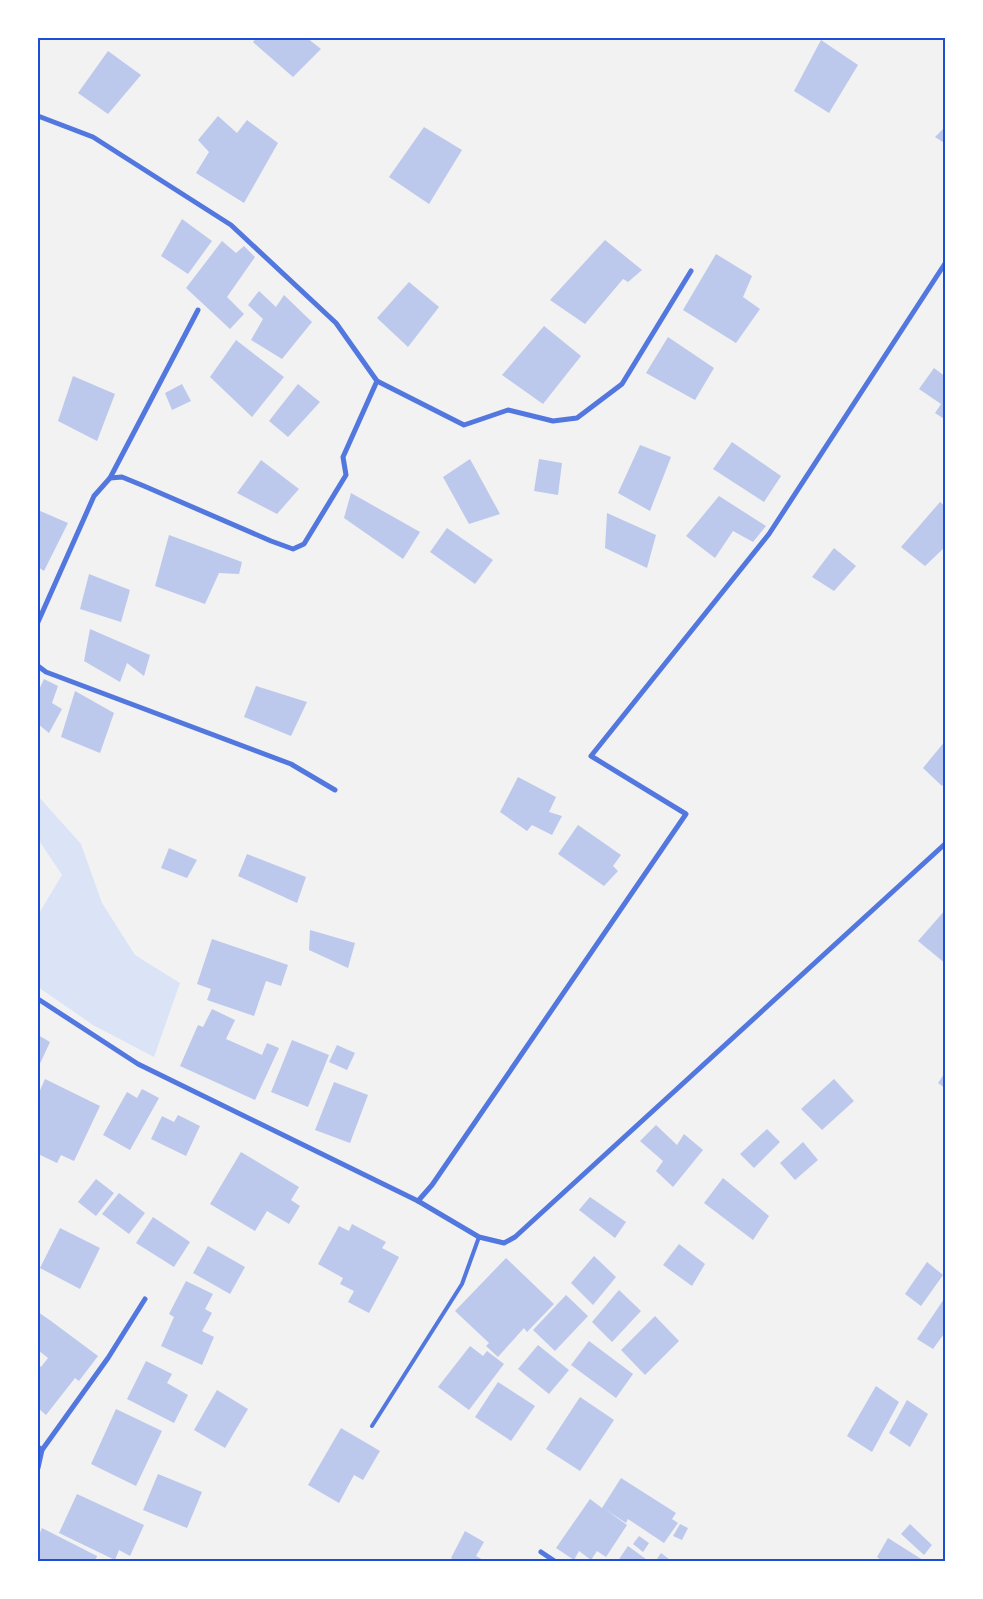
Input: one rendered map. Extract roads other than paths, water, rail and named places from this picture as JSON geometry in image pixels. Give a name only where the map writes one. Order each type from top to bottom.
[{"type":"street","points":[[38,116],[92,137],[231,225],[336,323],[377,381],[464,425],[508,410],[553,422],[577,418],[622,384],[691,271]]},
{"type":"street","points":[[418,1200],[432,1185],[686,814],[591,756],[768,534],[946,262]]},
{"type":"street","points":[[38,622],[39,613],[94,496],[110,478],[198,310]]},
{"type":"street","points":[[110,478],[122,477],[271,542],[293,549],[304,544],[346,475],[343,457],[377,381]]},
{"type":"street","points":[[38,666],[62,679],[291,764],[335,790]]},
{"type":"street","points":[[38,999],[138,1064],[418,1200],[479,1237],[504,1243],[515,1237],[946,844]]},
{"type":"street","points":[[38,1468],[40,1449],[108,1358],[145,1299]]},
{"type":"street","points":[[541,1552],[556,1562]]},
{"type":"lane","points":[[372,1426],[462,1284],[479,1237]]}]
